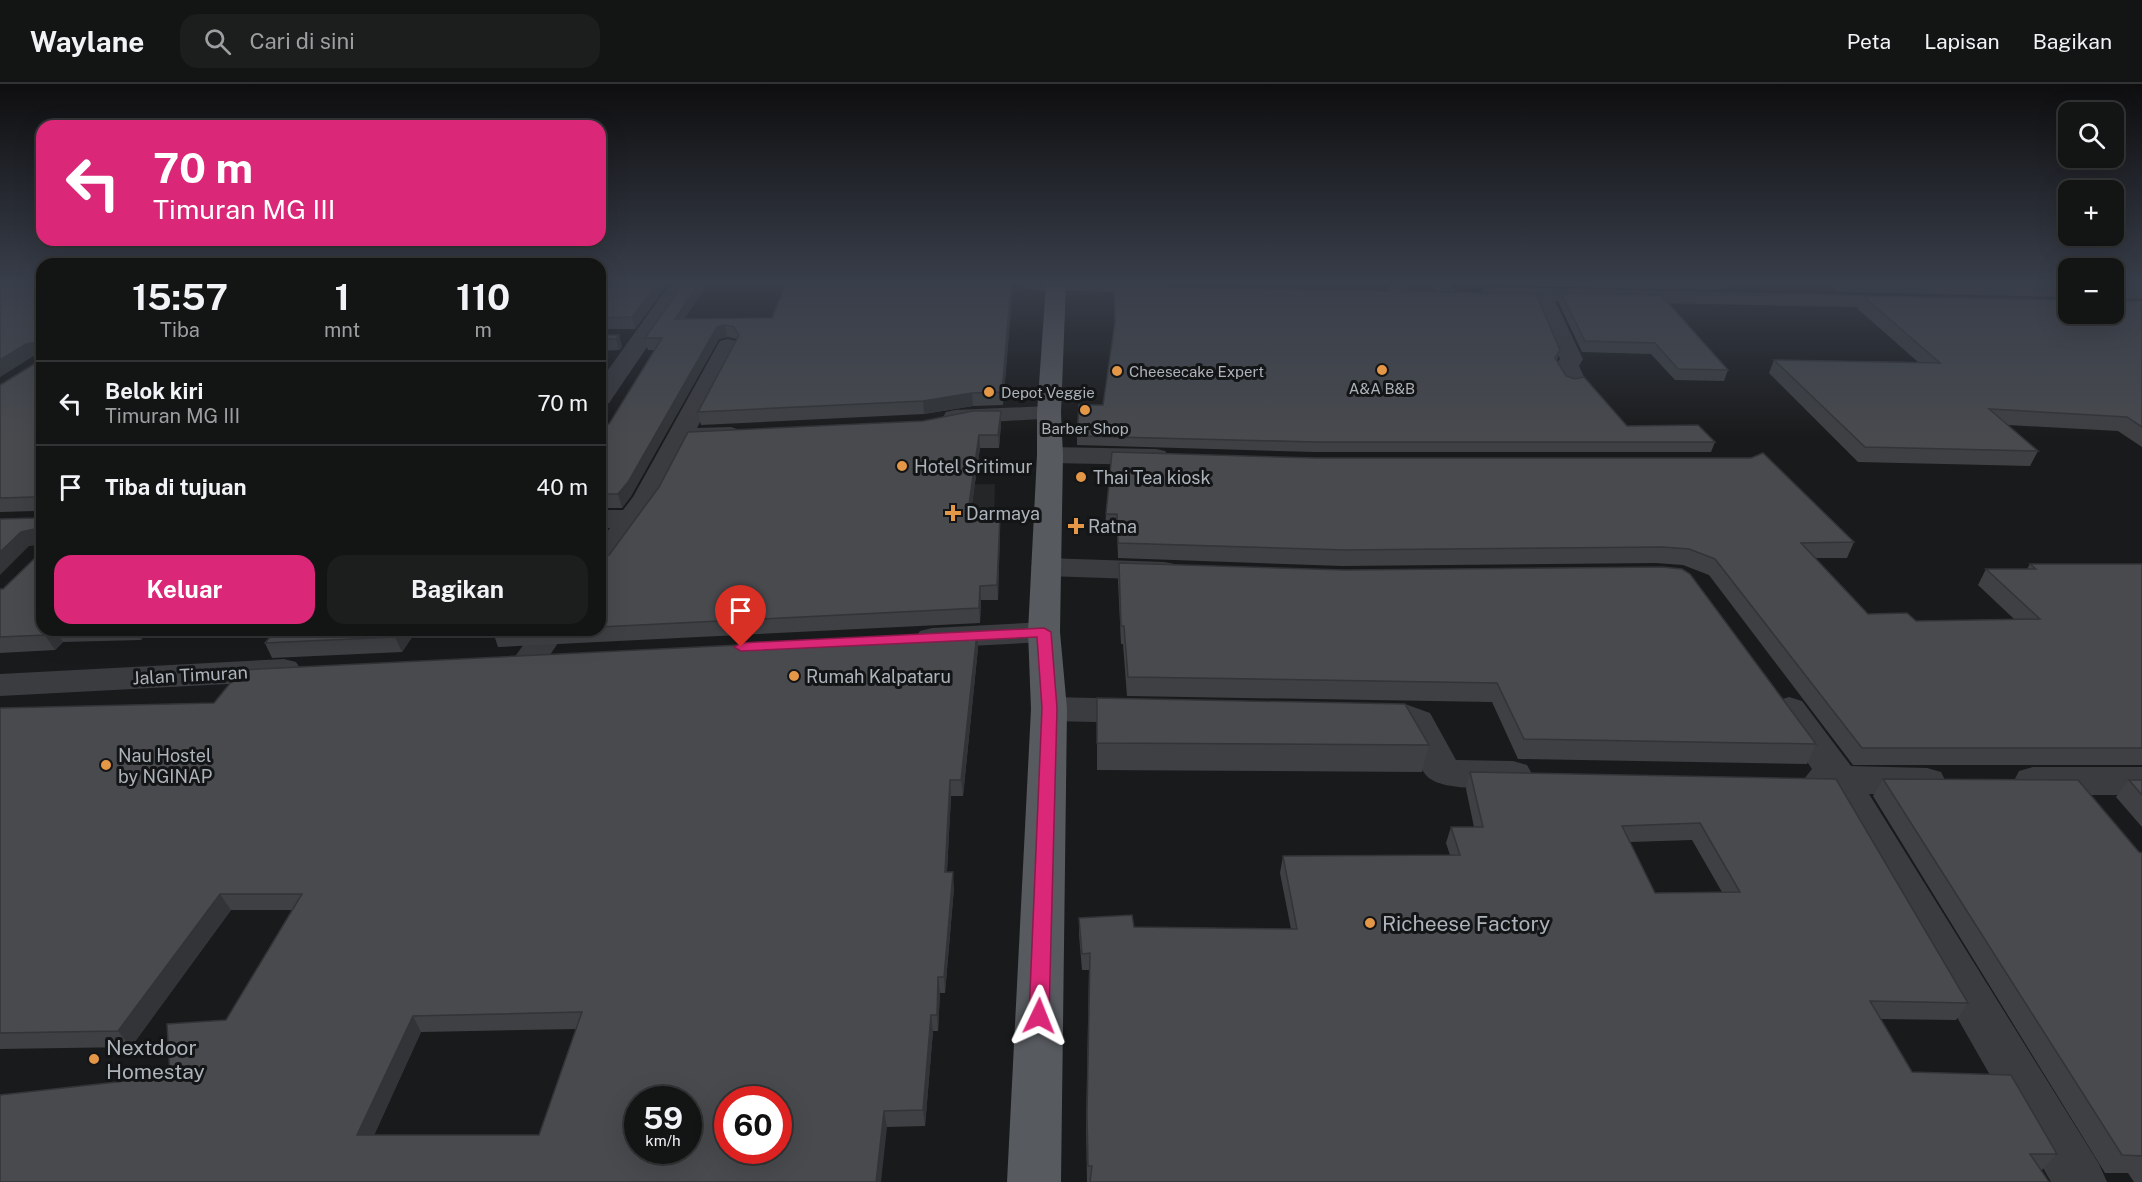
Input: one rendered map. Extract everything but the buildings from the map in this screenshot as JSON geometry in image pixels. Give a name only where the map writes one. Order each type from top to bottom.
[{"type":"main road","points":[[1034,1182],[1049,708],[1044,632],[1050,455],[1049,413],[1053,335]]},
{"type":"street","points":[[606,386],[634,335]]},
{"type":"street","points":[[1562,335],[1572,359],[1567,366],[1573,379]]},
{"type":"street","points":[[606,553],[646,499],[728,346]]},
{"type":"street","points":[[932,423],[973,415],[1049,413]]},
{"type":"street","points":[[680,436],[750,434]]},
{"type":"street","points":[[1050,455],[1179,458]]},
{"type":"street","points":[[606,519],[631,519]]},
{"type":"street","points":[[1046,567],[1193,572]]},
{"type":"street","points":[[901,639],[1044,632]]},
{"type":"street","points":[[497,659],[531,657],[559,643]]},
{"type":"street","name":"Jalan Timuran","points":[[0,686],[309,669]]},
{"type":"street","points":[[1771,686],[1840,779],[2080,1182]]},
{"type":"street","points":[[1049,708],[1180,711]]},
{"type":"street","points":[[1334,715],[1405,716],[1416,721],[1441,768],[1450,773],[1544,775]]},
{"type":"street","points":[[1793,779],[1978,782],[2142,781]]},
{"type":"street","points":[[2077,781],[2106,814]]},
{"type":"shaded area","name":"Darmaya","points":[[995,484],[994,525],[912,502],[947,485]]},
{"type":"place","name":"A&A B&B","points":[[1382,370]]},
{"type":"place","name":"Cheesecake Expert","points":[[1117,371]]},
{"type":"place","name":"Depot Veggie","points":[[989,392]]},
{"type":"place","name":"Barber Shop","points":[[1085,410]]},
{"type":"place","name":"Hotel Sritimur","points":[[902,466]]},
{"type":"place","name":"Thai Tea kiosk","points":[[1081,477]]},
{"type":"place","name":"Darmaya","points":[[953,513]]},
{"type":"place","name":"Ratna","points":[[1076,526]]},
{"type":"place","name":"Rumah Kalpataru","points":[[794,676]]},
{"type":"place","name":"Nau Hostel by NGINAP","points":[[106,765]]},
{"type":"place","name":"Richeese Factory","points":[[1370,923]]},
{"type":"place","name":"Nextdoor Homestay","points":[[94,1059]]},
{"type":"route","points":[[741,647],[1044,632],[1049,708],[1039,1016]]}]
